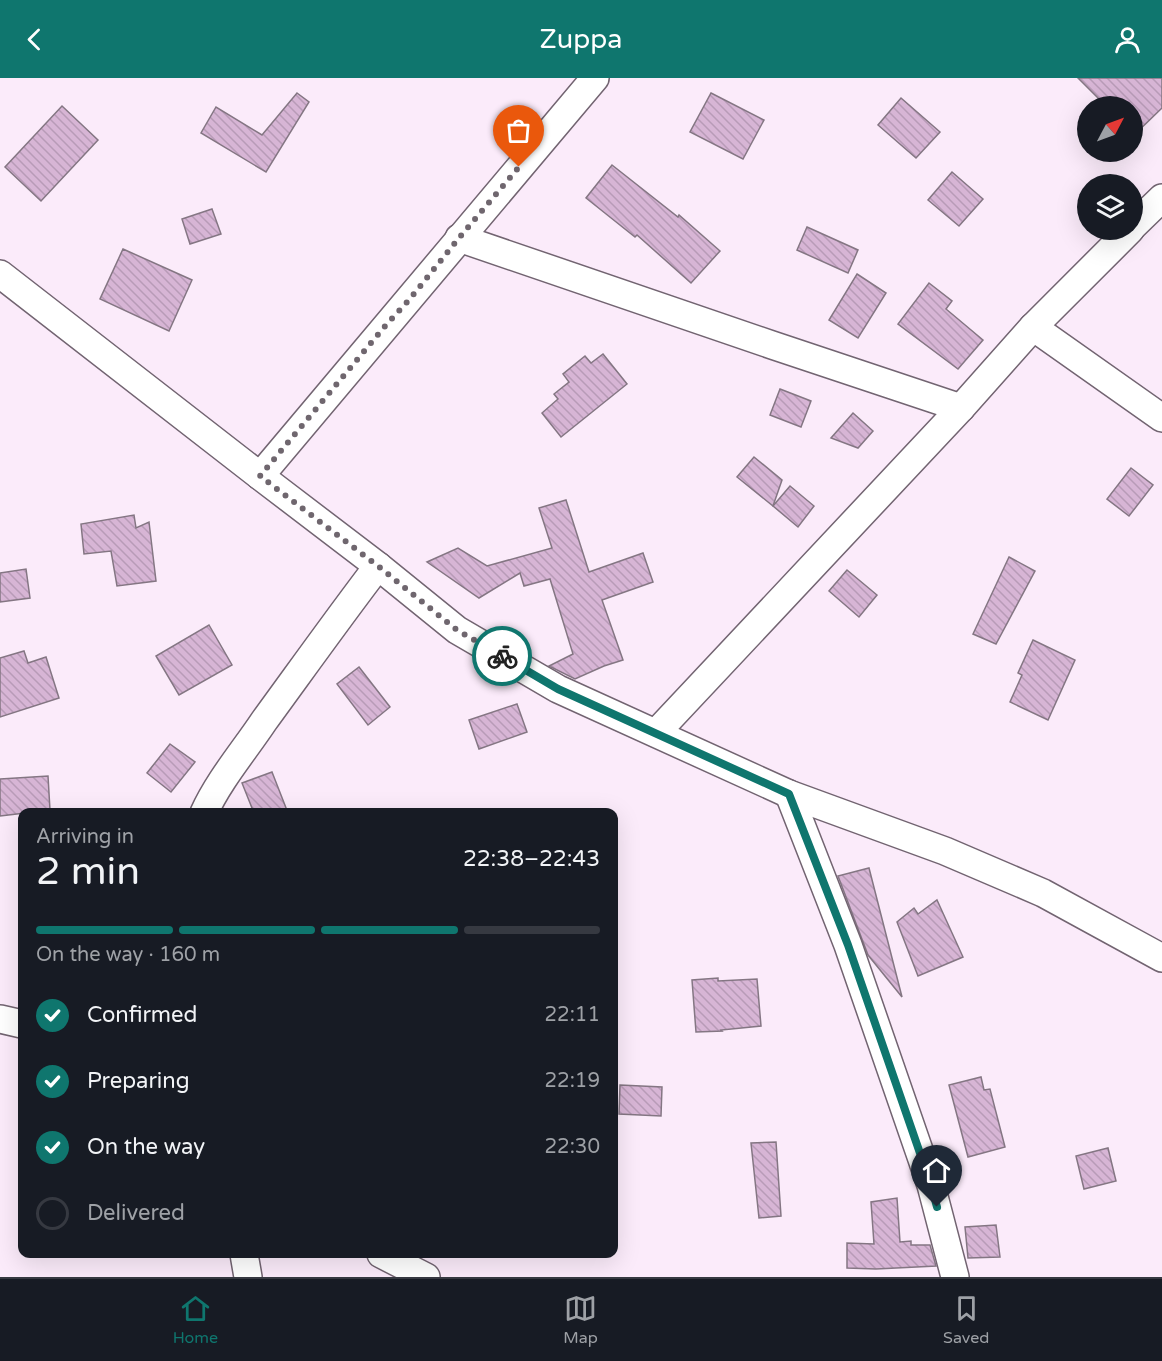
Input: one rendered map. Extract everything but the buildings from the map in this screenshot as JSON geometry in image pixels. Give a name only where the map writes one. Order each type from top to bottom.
[{"type":"street","points":[[260,476],[595,78]]},
{"type":"street","points":[[1143,216],[1162,198]]},
{"type":"street","points":[[459,238],[961,408]]},
{"type":"street","points":[[656,733],[961,408],[1033,327],[1119,240]]},
{"type":"street","points":[[0,274],[378,566],[457,630],[558,689],[789,794],[945,851],[1043,893],[1162,958]]},
{"type":"street","points":[[1033,327],[1162,418]]},
{"type":"street","points":[[206,808],[316,648],[378,566]]},
{"type":"street","points":[[789,794],[848,945],[931,1185],[955,1277]]},
{"type":"street","points":[[0,1019],[18,1023]]},
{"type":"street","points":[[245,1258],[248,1277]]},
{"type":"street","points":[[389,1258],[426,1277]]},
{"type":"way so far","points":[[502,656],[457,630],[260,476],[519,167]]},
{"type":"route","points":[[502,656],[558,689],[789,794],[848,945],[937,1207]]}]
